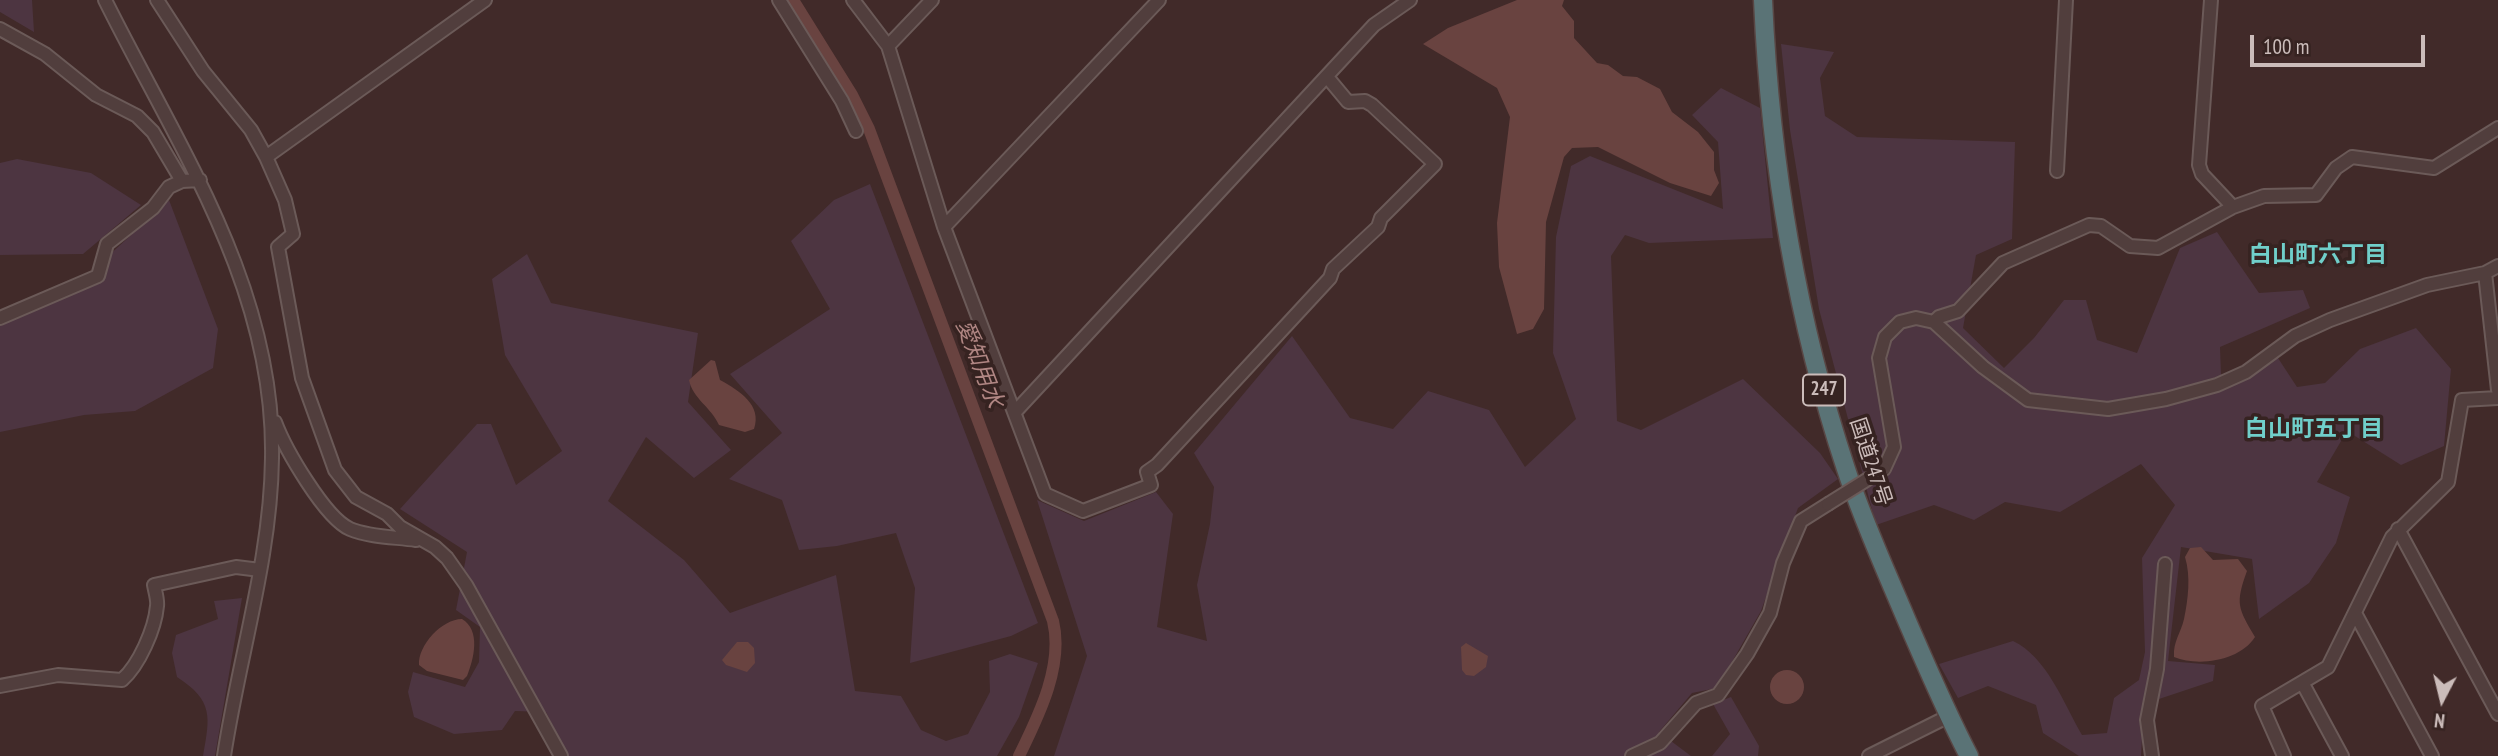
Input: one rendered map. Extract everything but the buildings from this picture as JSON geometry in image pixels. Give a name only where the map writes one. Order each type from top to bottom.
[{"type":"highway","name":"国道247号","points":[[1763,0],[1767,83],[1789,239],[1826,398],[1846,469],[1875,545],[1969,756]]},
{"type":"street","points":[[105,0],[148,87],[201,180],[236,261],[262,349],[271,413],[269,508],[260,570],[224,756]]},
{"type":"street","points":[[157,0],[203,71],[251,130],[285,200],[293,234],[278,247],[302,378],[335,470],[356,497],[387,514],[447,558],[466,585],[561,756]]},
{"type":"street","points":[[266,157],[485,0]]},
{"type":"street","points":[[779,0],[842,100],[856,131]]},
{"type":"street","points":[[853,0],[888,46],[944,227],[1045,494],[1083,511],[1151,485],[1147,472],[1157,465],[1330,278],[1333,269],[1378,227],[1381,218],[1434,164],[1372,105],[1365,101],[1348,102],[1328,78]]},
{"type":"street","points":[[888,46],[932,0]]},
{"type":"street","points":[[944,227],[1159,0]]},
{"type":"street","points":[[1015,412],[1380,20],[1410,0]]},
{"type":"street","points":[[2057,171],[2066,0]]},
{"type":"street","points":[[2211,0],[2199,165],[2202,174],[2233,207]]},
{"type":"street","points":[[3,33],[45,54],[96,94],[137,116],[153,132],[182,181]]},
{"type":"street","points":[[1934,322],[1939,317],[1958,311],[2003,262],[2089,225],[2101,226],[2130,246],[2158,248],[2233,207],[2277,194],[2316,195],[2336,168],[2352,157],[2434,168],[2498,128]]},
{"type":"street","points":[[0,318],[98,276],[107,244],[153,208],[169,187],[182,181],[201,180]]},
{"type":"street","points":[[1632,756],[1660,743],[1696,703],[1718,695],[1747,654],[1770,613],[1783,563],[1801,521],[1884,469],[1894,447],[1881,381],[1881,346],[1892,327],[1900,322],[1916,318],[1934,322],[2006,386],[2028,400],[2108,409],[2207,388],[2246,372],[2295,336],[2330,320],[2427,285],[2485,273],[2498,267]]},
{"type":"street","points":[[2485,273],[2495,335],[2498,390]]},
{"type":"street","points":[[2284,756],[2262,706],[2328,667],[2398,529],[2448,482],[2462,400],[2498,398]]},
{"type":"street","points":[[271,413],[278,431],[336,520],[351,530],[423,541]]},
{"type":"street","points":[[2398,529],[2498,714]]},
{"type":"street","points":[[2152,756],[2147,720],[2157,669],[2165,564]]},
{"type":"street","points":[[0,687],[58,675],[122,680],[137,661],[152,625],[158,605],[154,584],[236,567],[260,570]]},
{"type":"street","points":[[2355,613],[2432,756]]},
{"type":"street","points":[[2303,684],[2342,756]]},
{"type":"street","points":[[1869,756],[1949,716]]},
{"type":"shaded area","points":[[0,0],[32,0],[34,32],[0,12]]},
{"type":"shaded area","points":[[1517,0],[1564,0],[1562,6],[1574,21],[1574,38],[1597,63],[1608,65],[1623,76],[1637,77],[1660,89],[1672,112],[1698,132],[1714,152],[1714,170],[1719,183],[1711,196],[1670,183],[1598,147],[1572,148],[1564,157],[1546,222],[1544,309],[1533,329],[1517,334],[1499,267],[1497,223],[1510,117],[1497,88],[1423,44],[1448,28]]},
{"type":"shaded area","points":[[1781,44],[1834,52],[1820,78],[1825,116],[1857,137],[2015,142],[2012,239],[1976,255],[1963,328],[2004,368],[2034,338],[2064,300],[2086,300],[2097,340],[2137,353],[2180,248],[2217,232],[2259,293],[2303,290],[2310,308],[2220,347],[2221,375],[2276,355],[2297,387],[2325,383],[2360,349],[2416,328],[2451,369],[2444,446],[2401,465],[2347,431],[2317,482],[2350,497],[2336,543],[2309,583],[2259,619],[2252,559],[2181,547],[2168,661],[2215,665],[2213,681],[2144,704],[2141,756],[2079,756],[2043,733],[2036,705],[1988,686],[1958,698],[1939,664],[2013,641],[2025,648],[2045,670],[2082,735],[2107,733],[2114,698],[2139,680],[2145,652],[2142,558],[2175,505],[2141,464],[2060,512],[2005,502],[1974,520],[1934,505],[1876,525],[1819,309],[1790,130]]},
{"type":"shaded area","points":[[1721,88],[1760,108],[1773,238],[1649,243],[1625,235],[1611,256],[1617,421],[1641,430],[1743,379],[1820,453],[1838,479],[1798,508],[1761,611],[1717,688],[1692,693],[1659,732],[1691,756],[1054,756],[1087,656],[1037,500],[1084,521],[1156,492],[1173,514],[1157,627],[1207,641],[1197,585],[1210,524],[1214,487],[1194,453],[1292,336],[1350,418],[1393,429],[1428,391],[1489,410],[1525,467],[1576,419],[1553,353],[1556,237],[1571,166],[1590,156],[1723,209],[1718,142],[1692,115]]},
{"type":"shaded area","points":[[17,159],[91,173],[141,205],[83,254],[0,255],[0,163]]},
{"type":"shaded area","points":[[870,184],[1038,623],[1011,636],[910,663],[915,588],[896,533],[837,546],[799,550],[782,500],[729,479],[782,433],[730,374],[830,309],[791,241],[834,200]]},
{"type":"shaded area","points":[[169,200],[218,329],[213,368],[135,411],[84,415],[0,432],[0,325],[22,310],[67,294]]},
{"type":"shaded area","points":[[527,254],[551,303],[698,333],[688,402],[731,450],[694,478],[646,437],[608,501],[684,560],[730,613],[836,575],[855,691],[901,696],[921,730],[946,741],[968,734],[990,692],[989,661],[1010,654],[1038,663],[1019,717],[997,756],[568,756],[546,712],[515,711],[502,730],[454,734],[414,717],[408,692],[413,672],[465,687],[479,662],[480,627],[456,610],[467,552],[400,509],[477,424],[491,424],[516,485],[562,451],[505,355],[492,279]]},
{"type":"shaded area","points":[[711,360],[715,361],[720,380],[742,394],[752,406],[756,420],[754,429],[745,432],[719,425],[694,393],[689,380]]},
{"type":"shaded area","points":[[2201,547],[2213,560],[2238,559],[2247,571],[2240,606],[2255,637],[2239,652],[2229,657],[2206,661],[2184,660],[2174,657],[2174,651],[2188,596],[2185,557],[2190,548]]},
{"type":"shaded area","points":[[242,598],[215,756],[203,756],[208,720],[206,711],[198,694],[177,677],[172,653],[176,635],[218,619],[214,601]]},
{"type":"shaded area","points":[[462,619],[472,630],[474,637],[474,653],[467,676],[463,680],[427,671],[419,665],[422,649],[439,628]]},
{"type":"shaded area","points":[[737,642],[748,642],[754,648],[755,663],[747,672],[726,665],[722,660]]},
{"type":"shaded area","points":[[1466,643],[1488,656],[1486,667],[1474,676],[1466,675],[1462,670],[1461,647]]},
{"type":"shaded area","points":[[1787,670],[1799,675],[1804,687],[1799,699],[1787,704],[1775,699],[1770,687],[1775,675]]},
{"type":"shaded area","points":[[1731,697],[1759,746],[1758,756],[1712,756],[1730,734],[1713,704]]},
{"type":"waterway","name":"愛知用水","points":[[793,0],[852,95],[869,129],[1053,621],[1055,656],[1052,673],[1041,708],[1019,756]]},
{"type":"district","name":"白山町六丁目","points":[[2318,255]]},
{"type":"district","name":"白山町五丁目","points":[[2314,429]]}]
